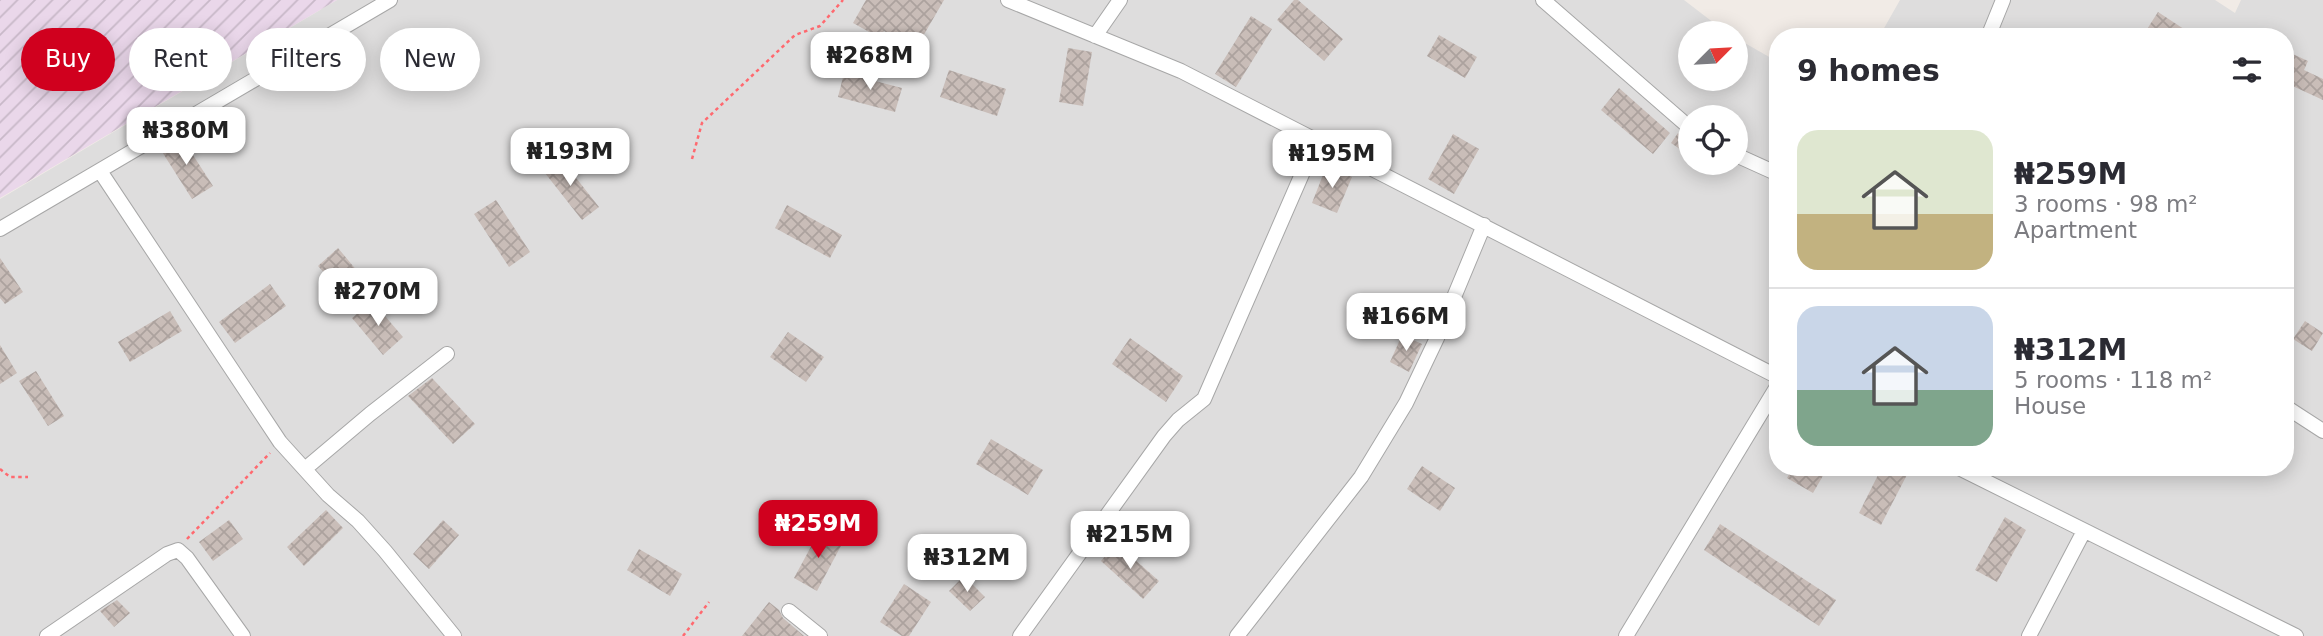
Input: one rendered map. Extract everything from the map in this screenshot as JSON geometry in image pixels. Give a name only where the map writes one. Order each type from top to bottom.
[{"type":"street","points":[[0,229],[390,0]]},
{"type":"street","points":[[1008,0],[1181,71],[1769,372]]},
{"type":"street","points":[[1095,36],[1120,0]]},
{"type":"street","points":[[1543,0],[1678,118]]},
{"type":"street","points":[[1992,28],[2003,0]]},
{"type":"street","points":[[1020,636],[1164,436],[1178,420],[1204,399],[1316,142]]},
{"type":"street","points":[[1748,160],[1769,170]]},
{"type":"street","points":[[100,171],[280,442],[328,495],[358,521],[386,551],[454,636]]},
{"type":"street","points":[[1237,636],[1368,467],[1437,338],[1485,225]]},
{"type":"street","points":[[306,468],[447,354]]},
{"type":"street","points":[[1626,636],[1769,400]]},
{"type":"street","points":[[2294,412],[2323,431]]},
{"type":"street","points":[[1975,476],[2296,636]]},
{"type":"street","points":[[2029,636],[2084,531]]},
{"type":"street","points":[[47,636],[167,554],[178,550],[187,558],[243,636]]},
{"type":"street","points":[[789,611],[820,636]]},
{"type":"path","points":[[692,159],[702,123],[795,36],[820,26],[843,0]]},
{"type":"path","points":[[178,550],[280,442]]},
{"type":"path","points":[[0,469],[10,477],[28,477]]},
{"type":"path","points":[[683,636],[709,602]]},
{"type":"shaded area","points":[[0,0],[337,0],[289,28],[246,28],[246,53],[232,62],[232,28],[129,28],[129,91],[182,91],[0,198]]},
{"type":"shaded area","points":[[337,0],[1684,0],[1711,21],[1678,21],[1678,91],[1748,91],[1748,45],[1769,57],[1769,476],[2294,476],[2294,28],[1884,28],[1900,0],[2215,0],[2235,13],[2241,0],[2323,0],[2323,636],[0,636],[0,199],[183,91],[232,91],[232,62],[246,54],[246,91],[366,91],[366,28],[290,28]]},
{"type":"building","points":[[866,0],[944,0],[915,50],[884,31],[880,38],[853,23]]},
{"type":"building","points":[[1294,0],[1298,0],[1343,39],[1324,61],[1277,20]]},
{"type":"building","points":[[2158,12],[2182,28],[2148,28]]},
{"type":"building","points":[[1251,16],[1272,29],[1236,87],[1215,74]]},
{"type":"building","points":[[1439,35],[1477,57],[1465,78],[1427,56]]},
{"type":"building","points":[[1068,48],[1092,52],[1083,106],[1059,102]]},
{"type":"building","points":[[2294,55],[2308,61],[2304,70],[2323,79],[2323,100],[2294,87]]},
{"type":"building","points":[[949,70],[1006,89],[997,116],[940,97]]},
{"type":"building","points":[[844,73],[902,88],[895,112],[838,97]]},
{"type":"building","points":[[1619,88],[1670,133],[1653,154],[1601,110]]},
{"type":"building","points":[[1678,133],[1678,148],[1671,143]]},
{"type":"building","points":[[1453,134],[1479,149],[1454,194],[1428,179]]},
{"type":"building","points":[[180,135],[213,186],[192,199],[159,147]]},
{"type":"building","points":[[558,155],[599,207],[582,220],[541,168]]},
{"type":"building","points":[[1326,167],[1352,177],[1337,213],[1312,203]]},
{"type":"building","points":[[496,200],[530,252],[509,267],[474,214]]},
{"type":"building","points":[[787,205],[842,235],[830,258],[775,228]]},
{"type":"building","points":[[338,248],[358,272],[339,289],[318,266]]},
{"type":"building","points":[[0,258],[23,292],[5,304],[0,298]]},
{"type":"building","points":[[270,284],[286,306],[235,343],[219,322]]},
{"type":"building","points":[[372,301],[403,337],[383,355],[352,318]]},
{"type":"building","points":[[170,311],[182,331],[130,362],[118,342]]},
{"type":"building","points":[[2305,321],[2323,333],[2312,351],[2294,338]]},
{"type":"building","points":[[788,332],[824,357],[806,382],[770,357]]},
{"type":"building","points":[[1402,335],[1422,344],[1409,372],[1390,362]]},
{"type":"building","points":[[1130,338],[1183,376],[1166,402],[1112,364]]},
{"type":"building","points":[[0,345],[17,373],[0,384]]},
{"type":"building","points":[[36,371],[64,416],[48,426],[19,381]]},
{"type":"building","points":[[432,378],[475,424],[453,444],[408,396]]},
{"type":"building","points":[[991,439],[1043,470],[1028,495],[976,464]]},
{"type":"building","points":[[1422,466],[1455,488],[1440,511],[1407,489]]},
{"type":"building","points":[[1788,476],[1823,476],[1813,493],[1787,478]]},
{"type":"building","points":[[1878,476],[1906,476],[1881,525],[1859,513]]},
{"type":"building","points":[[326,510],[343,528],[304,566],[287,547]]},
{"type":"building","points":[[2005,517],[2026,530],[1997,582],[1975,570]]},
{"type":"building","points":[[229,520],[243,539],[213,561],[199,542]]},
{"type":"building","points":[[443,520],[459,535],[429,569],[413,554]]},
{"type":"building","points":[[1720,524],[1836,600],[1819,626],[1704,550]]},
{"type":"building","points":[[820,530],[843,542],[817,591],[794,578]]},
{"type":"building","points":[[1116,543],[1159,581],[1143,599],[1101,561]]},
{"type":"building","points":[[639,549],[682,574],[670,596],[627,570]]},
{"type":"building","points":[[964,576],[985,597],[970,611],[949,591]]},
{"type":"building","points":[[904,584],[931,602],[909,636],[902,636],[880,622]]},
{"type":"building","points":[[117,600],[130,613],[114,627],[100,611]]},
{"type":"building","points":[[769,602],[779,610],[783,618],[804,636],[742,636]]}]
